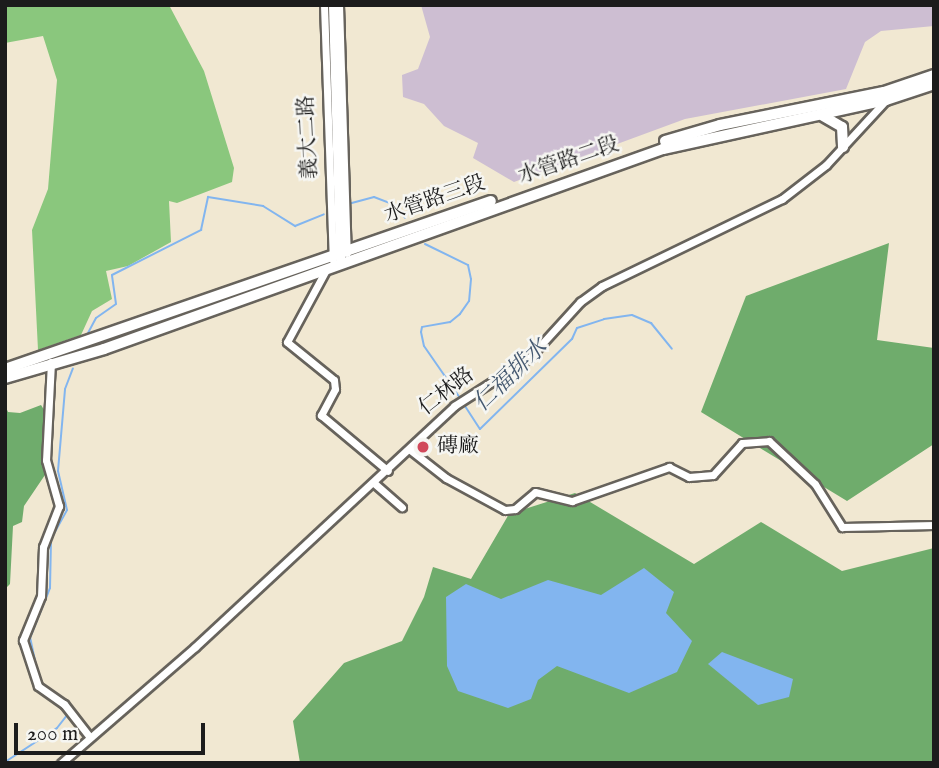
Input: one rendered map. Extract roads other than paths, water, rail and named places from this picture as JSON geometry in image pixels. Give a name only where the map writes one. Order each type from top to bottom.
[{"type":"main road","name":"仁林路","points":[[885,96],[933,83]]},
{"type":"main road","name":"水管路三段","points":[[5,379],[51,360],[692,132],[885,96]]},
{"type":"main road","points":[[817,116],[885,96]]},
{"type":"main road","name":"水管路二段","points":[[338,259],[663,149],[817,116]]},
{"type":"main road","points":[[817,116],[835,119],[842,127],[843,147]]},
{"type":"main road","name":"水管路三段","points":[[5,369],[51,360]]},
{"type":"street","name":"義大二路","points":[[324,5],[338,259]]},
{"type":"street","name":"義大二路","points":[[333,5],[338,259]]},
{"type":"street","name":"義大二路","points":[[338,259],[339,5]]},
{"type":"street","name":"仁林路","points":[[61,763],[195,647],[388,471],[454,406],[529,358],[580,302],[602,286],[782,199],[843,147],[885,96]]},
{"type":"street","points":[[338,259],[288,342],[334,380],[335,389],[320,415],[388,471]]},
{"type":"street","points":[[51,360],[46,460],[60,499],[43,547],[41,596],[23,640],[37,686],[64,704],[89,736]]},
{"type":"street","points":[[409,449],[446,478],[505,510],[515,509],[536,492],[572,501],[669,467],[689,477],[713,475],[743,443],[769,441],[815,484],[842,527],[934,525]]},
{"type":"street","points":[[374,483],[402,507]]},
{"type":"water","points":[[644,568],[674,592],[666,613],[692,641],[677,672],[629,693],[557,666],[538,680],[531,699],[508,708],[458,691],[447,666],[446,597],[466,584],[501,599],[548,580],[601,595]]},
{"type":"water","points":[[722,652],[793,679],[789,697],[758,705],[708,664]]},
{"type":"waterway","name":"仁福排水","points":[[88,333],[96,318],[116,304],[112,275],[201,230],[208,197],[263,206],[295,226],[324,214]]},
{"type":"waterway","name":"仁福排水","points":[[348,204],[374,197],[395,205],[405,218]]},
{"type":"waterway","name":"仁福排水","points":[[425,244],[468,265],[471,279],[469,301],[460,314],[450,322],[422,327],[421,332],[424,346],[460,398]]},
{"type":"waterway","name":"仁福排水","points":[[463,403],[480,429],[572,339],[577,328],[604,319],[632,315],[651,323],[672,349]]},
{"type":"waterway","name":"仁福排水","points":[[37,670],[30,638],[50,588],[51,539],[67,510],[58,471],[65,389],[73,368]]},
{"type":"waterway","name":"仁福排水","points":[[59,696],[70,706]]},
{"type":"waterway","name":"仁福排水","points":[[5,762],[57,728],[67,715]]},
{"type":"place","name":"磚廠","points":[[423,447]]}]
